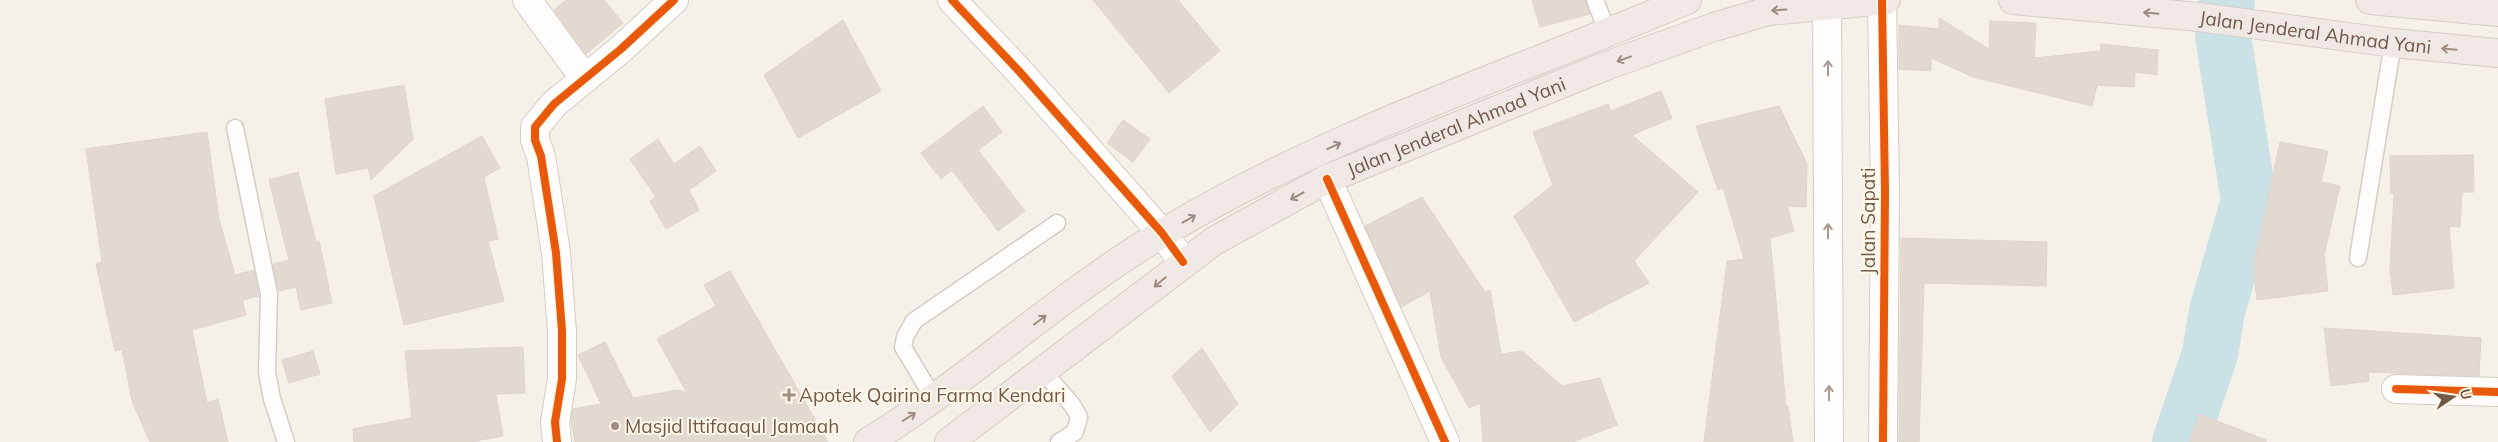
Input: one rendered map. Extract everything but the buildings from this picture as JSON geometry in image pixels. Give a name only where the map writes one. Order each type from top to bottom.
[{"type":"highway","name":"Jalan Jenderal Ahmad Yani","points":[[868,442],[934,400],[1103,272],[1162,233],[1243,189],[1419,106],[1608,33],[1687,0]]},
{"type":"highway","name":"Jalan Jenderal Ahmad Yani","points":[[949,442],[1140,300],[1183,262],[1214,241],[1328,179],[1603,67],[1714,26],[1768,11],[1827,3],[1886,0]]},
{"type":"highway","name":"Jalan Jenderal Ahmad Yani","points":[[2013,0],[2199,17],[2392,44],[2498,53]]},
{"type":"highway","name":"Jalan Jenderal Ahmad Yani","points":[[2370,0],[2498,12]]},
{"type":"street","points":[[527,0],[585,78]]},
{"type":"street","points":[[557,442],[555,422],[562,379],[562,331],[556,253],[541,156],[535,140],[535,127],[554,104],[674,0]]},
{"type":"street","points":[[952,0],[1018,70],[1162,233],[1183,262]]},
{"type":"street","name":"Jalan Sapati","points":[[1882,0],[1885,190],[1883,442]]},
{"type":"street","points":[[1827,3],[1829,442]]},
{"type":"street","points":[[1328,179],[1445,442]]},
{"type":"street","points":[[2396,389],[2498,392]]},
{"type":"lane","points":[[1595,0],[1608,33]]},
{"type":"lane","points":[[2358,258],[2392,44]]},
{"type":"lane","points":[[235,128],[269,294],[267,372],[272,399],[286,442]]},
{"type":"lane","points":[[934,400],[903,347],[905,337],[914,321],[1057,223]]},
{"type":"lane","points":[[1043,372],[1073,406],[1079,417],[1075,432],[1059,442]]},
{"type":"waterway","points":[[2180,442],[2210,354],[2217,311],[2249,201],[2223,36],[2227,0]]},
{"type":"cycle path","points":[[557,442],[555,422],[562,379],[562,331],[556,253],[541,156],[535,140],[535,127],[554,104],[621,49],[674,0]]},
{"type":"cycle path","points":[[952,0],[1018,70],[1162,233],[1183,262]]},
{"type":"cycle path","points":[[1882,0],[1885,191],[1883,442]]},
{"type":"cycle path","points":[[1327,179],[1445,442]]},
{"type":"cycle path","points":[[2396,389],[2498,392]]},
{"type":"place","name":"Apotek Qairina Farma Kendari","points":[[789,395]]},
{"type":"place","name":"Masjid Ittifaaqul Jamaah","points":[[615,426]]}]
